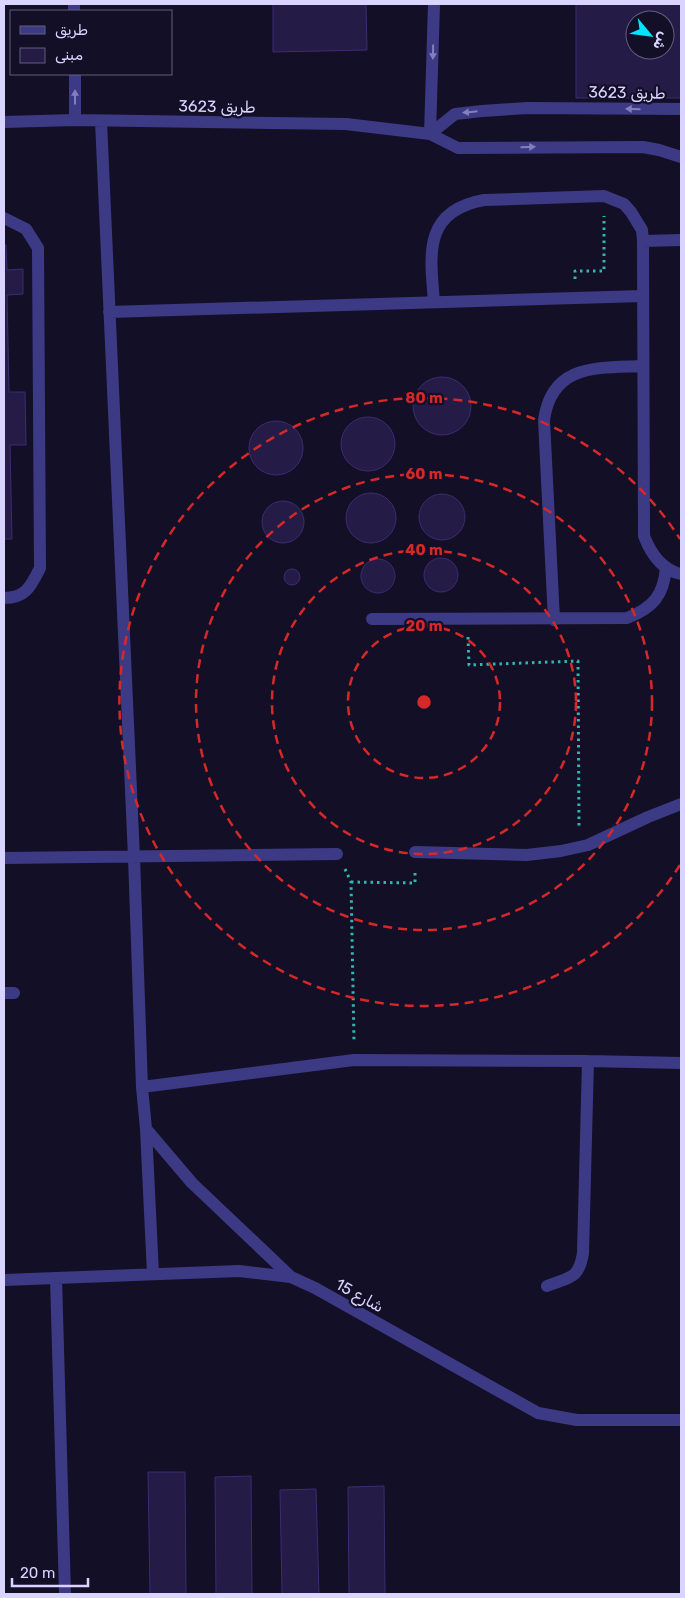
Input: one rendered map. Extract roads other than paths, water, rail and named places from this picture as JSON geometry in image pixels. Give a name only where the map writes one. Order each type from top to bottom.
[{"type":"street","points":[[430,134],[434,4]]},
{"type":"street","points":[[75,75],[75,120]]},
{"type":"street","name":"طريق 3623","points":[[430,134],[455,114],[482,111],[527,108],[681,109]]},
{"type":"street","name":"طريق 3623","points":[[4,122],[75,120],[346,124],[430,134],[458,148],[643,147],[681,157]]},
{"type":"street","points":[[101,121],[134,857],[142,1087],[146,1129],[153,1274]]},
{"type":"street","points":[[434,302],[431,252],[433,239],[439,226],[447,216],[458,208],[484,200],[604,196],[624,204],[632,212],[642,230],[643,241],[644,536],[656,559],[666,568],[681,574]]},
{"type":"street","points":[[4,218],[26,229],[38,248],[40,548],[40,568],[30,588],[13,598],[4,598]]},
{"type":"street","points":[[643,241],[681,240]]},
{"type":"street","points":[[109,312],[643,296]]},
{"type":"street","points":[[554,620],[544,420],[546,407],[558,385],[578,372],[591,369],[643,366]]},
{"type":"street","points":[[372,619],[614,620],[627,618],[640,613],[651,605],[660,594],[665,581],[666,568]]},
{"type":"street","points":[[416,852],[527,855],[579,847],[681,804]]},
{"type":"street","points":[[4,858],[337,854]]},
{"type":"street","points":[[142,1087],[354,1060],[588,1060],[681,1063]]},
{"type":"street","points":[[547,1286],[574,1276],[581,1268],[588,1060]]},
{"type":"street","points":[[146,1129],[192,1183],[291,1277]]},
{"type":"street","name":"شارع 15","points":[[4,1280],[239,1271],[291,1277],[315,1288],[538,1413],[577,1420],[681,1420]]},
{"type":"street","points":[[56,1278],[65,1594]]}]
